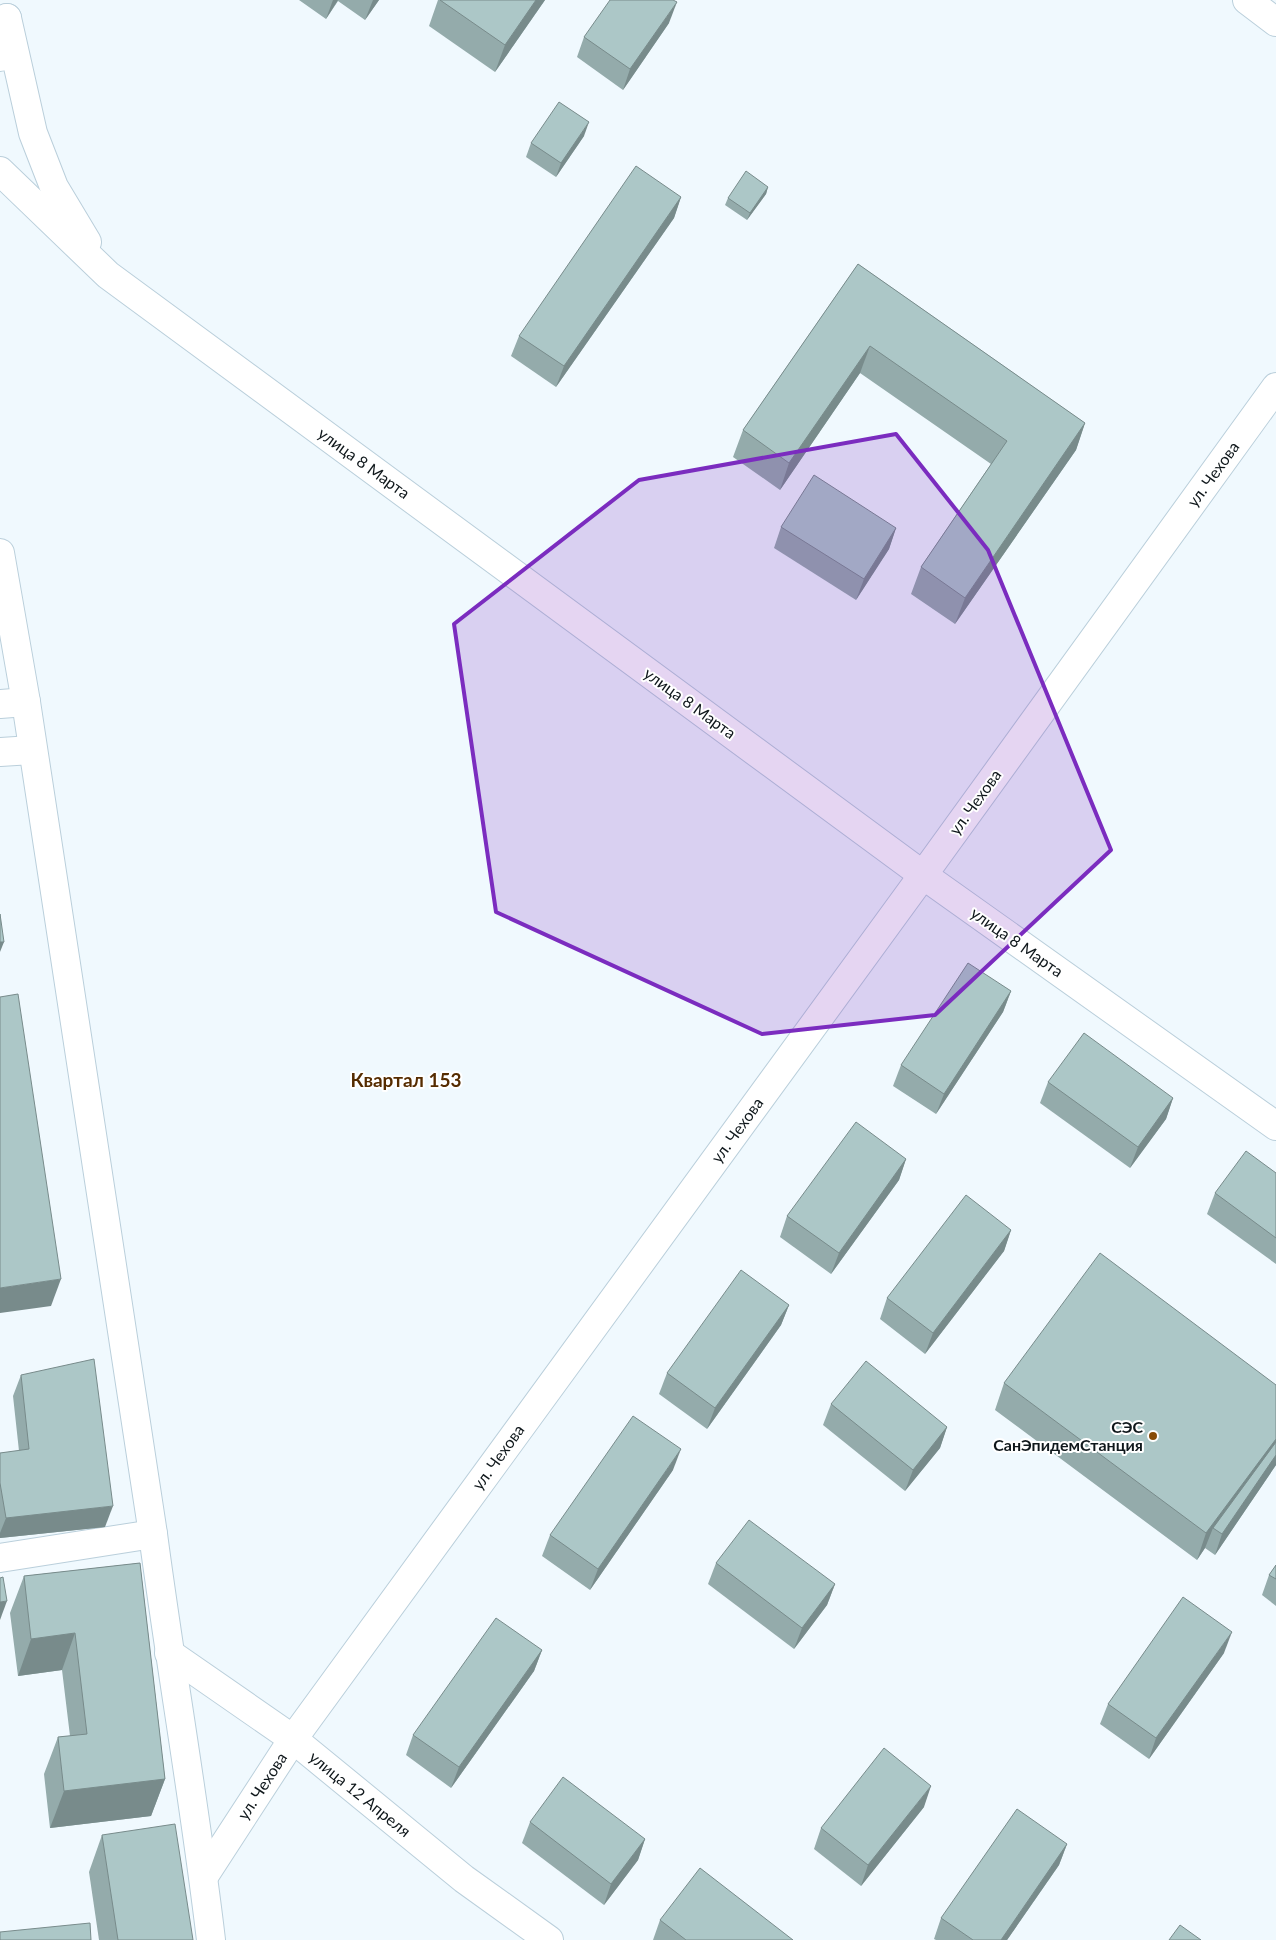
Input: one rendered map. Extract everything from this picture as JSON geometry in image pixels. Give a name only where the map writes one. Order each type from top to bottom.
[{"type":"street","points":[[1247,0],[1276,22]]},
{"type":"street","points":[[0,57],[6,15]]},
{"type":"street","points":[[6,15],[33,133],[54,187],[108,275]]},
{"type":"street","points":[[0,171],[108,275]]},
{"type":"street","name":"улица 8 Марта","points":[[108,275],[923,875],[1276,1126]]},
{"type":"street","name":"ул. Чехова","points":[[204,1876],[292,1739],[923,875],[1276,387]]},
{"type":"street","points":[[0,553],[13,703],[32,750],[153,1534],[168,1653],[204,1876],[211,1940]]},
{"type":"street","points":[[0,752],[32,750]]},
{"type":"street","points":[[0,1558],[153,1534]]},
{"type":"street","name":"улица 12 Апреля","points":[[168,1653],[292,1739],[464,1879],[549,1940]]},
{"type":"highlighted area","points":[[896,434],[988,550],[1111,850],[935,1015],[762,1034],[496,912],[454,624],[639,480]]},
{"type":"building","points":[[440,0],[536,0],[505,45]]},
{"type":"building","points":[[610,0],[673,0],[677,2],[630,69],[584,37]]},
{"type":"building","points":[[559,102],[589,122],[561,163],[531,143]]},
{"type":"building","points":[[636,166],[681,197],[564,366],[519,336]]},
{"type":"building","points":[[746,171],[768,187],[750,213],[728,198]]},
{"type":"building","points":[[858,264],[1085,423],[965,598],[921,567],[1007,441],[870,346],[789,463],[743,430]]},
{"type":"building","points":[[814,475],[896,528],[864,579],[781,527]]},
{"type":"building","points":[[0,914],[4,942],[0,942]]},
{"type":"building","points":[[968,963],[1011,991],[944,1094],[901,1065]]},
{"type":"building","points":[[18,994],[61,1279],[0,1288],[0,997]]},
{"type":"building","points":[[1084,1033],[1173,1098],[1138,1147],[1048,1082]]},
{"type":"building","points":[[856,1122],[906,1159],[839,1253],[787,1216]]},
{"type":"building","points":[[1246,1151],[1276,1173],[1276,1238],[1215,1193]]},
{"type":"building","points":[[966,1195],[1011,1230],[933,1333],[887,1298]]},
{"type":"building","name":"СЭС СанЭпидемСтанция","points":[[1100,1253],[1276,1385],[1276,1439],[1206,1533],[1004,1383]]},
{"type":"building","points":[[741,1270],[789,1305],[715,1408],[667,1373]]},
{"type":"building","points":[[94,1359],[113,1506],[6,1518],[0,1483],[0,1453],[29,1449],[21,1375]]},
{"type":"building","points":[[866,1361],[947,1427],[913,1470],[831,1404]]},
{"type":"building","points":[[633,1416],[681,1449],[598,1569],[550,1535]]},
{"type":"building","points":[[1276,1442],[1276,1455],[1222,1534],[1213,1528]]},
{"type":"building","points":[[749,1520],[835,1584],[802,1628],[716,1563]]},
{"type":"building","points":[[140,1563],[165,1779],[64,1791],[58,1737],[87,1734],[75,1633],[31,1639],[24,1576]]},
{"type":"building","points":[[1276,1565],[1276,1579],[1269,1575]]},
{"type":"building","points":[[3,1577],[7,1601],[0,1602],[0,1578]]},
{"type":"building","points":[[1183,1597],[1232,1632],[1156,1738],[1108,1704]]},
{"type":"building","points":[[496,1618],[542,1650],[459,1767],[413,1735]]},
{"type":"building","points":[[884,1748],[931,1786],[868,1865],[821,1828]]},
{"type":"building","points":[[563,1777],[645,1839],[611,1884],[530,1822]]},
{"type":"building","points":[[1017,1809],[1067,1844],[1001,1940],[973,1940],[941,1918]]},
{"type":"building","points":[[175,1824],[193,1940],[118,1940],[102,1835]]},
{"type":"building","points":[[700,1868],[793,1940],[686,1940],[660,1920]]},
{"type":"building","points":[[90,1923],[91,1940],[0,1940],[0,1932]]},
{"type":"building","points":[[1180,1925],[1201,1940],[1169,1940]]},
{"type":"place","name":"СЭС СанЭпидемСтанция","points":[[1153,1436]]},
{"type":"district","name":"Квартал 153","points":[[406,1080]]}]
